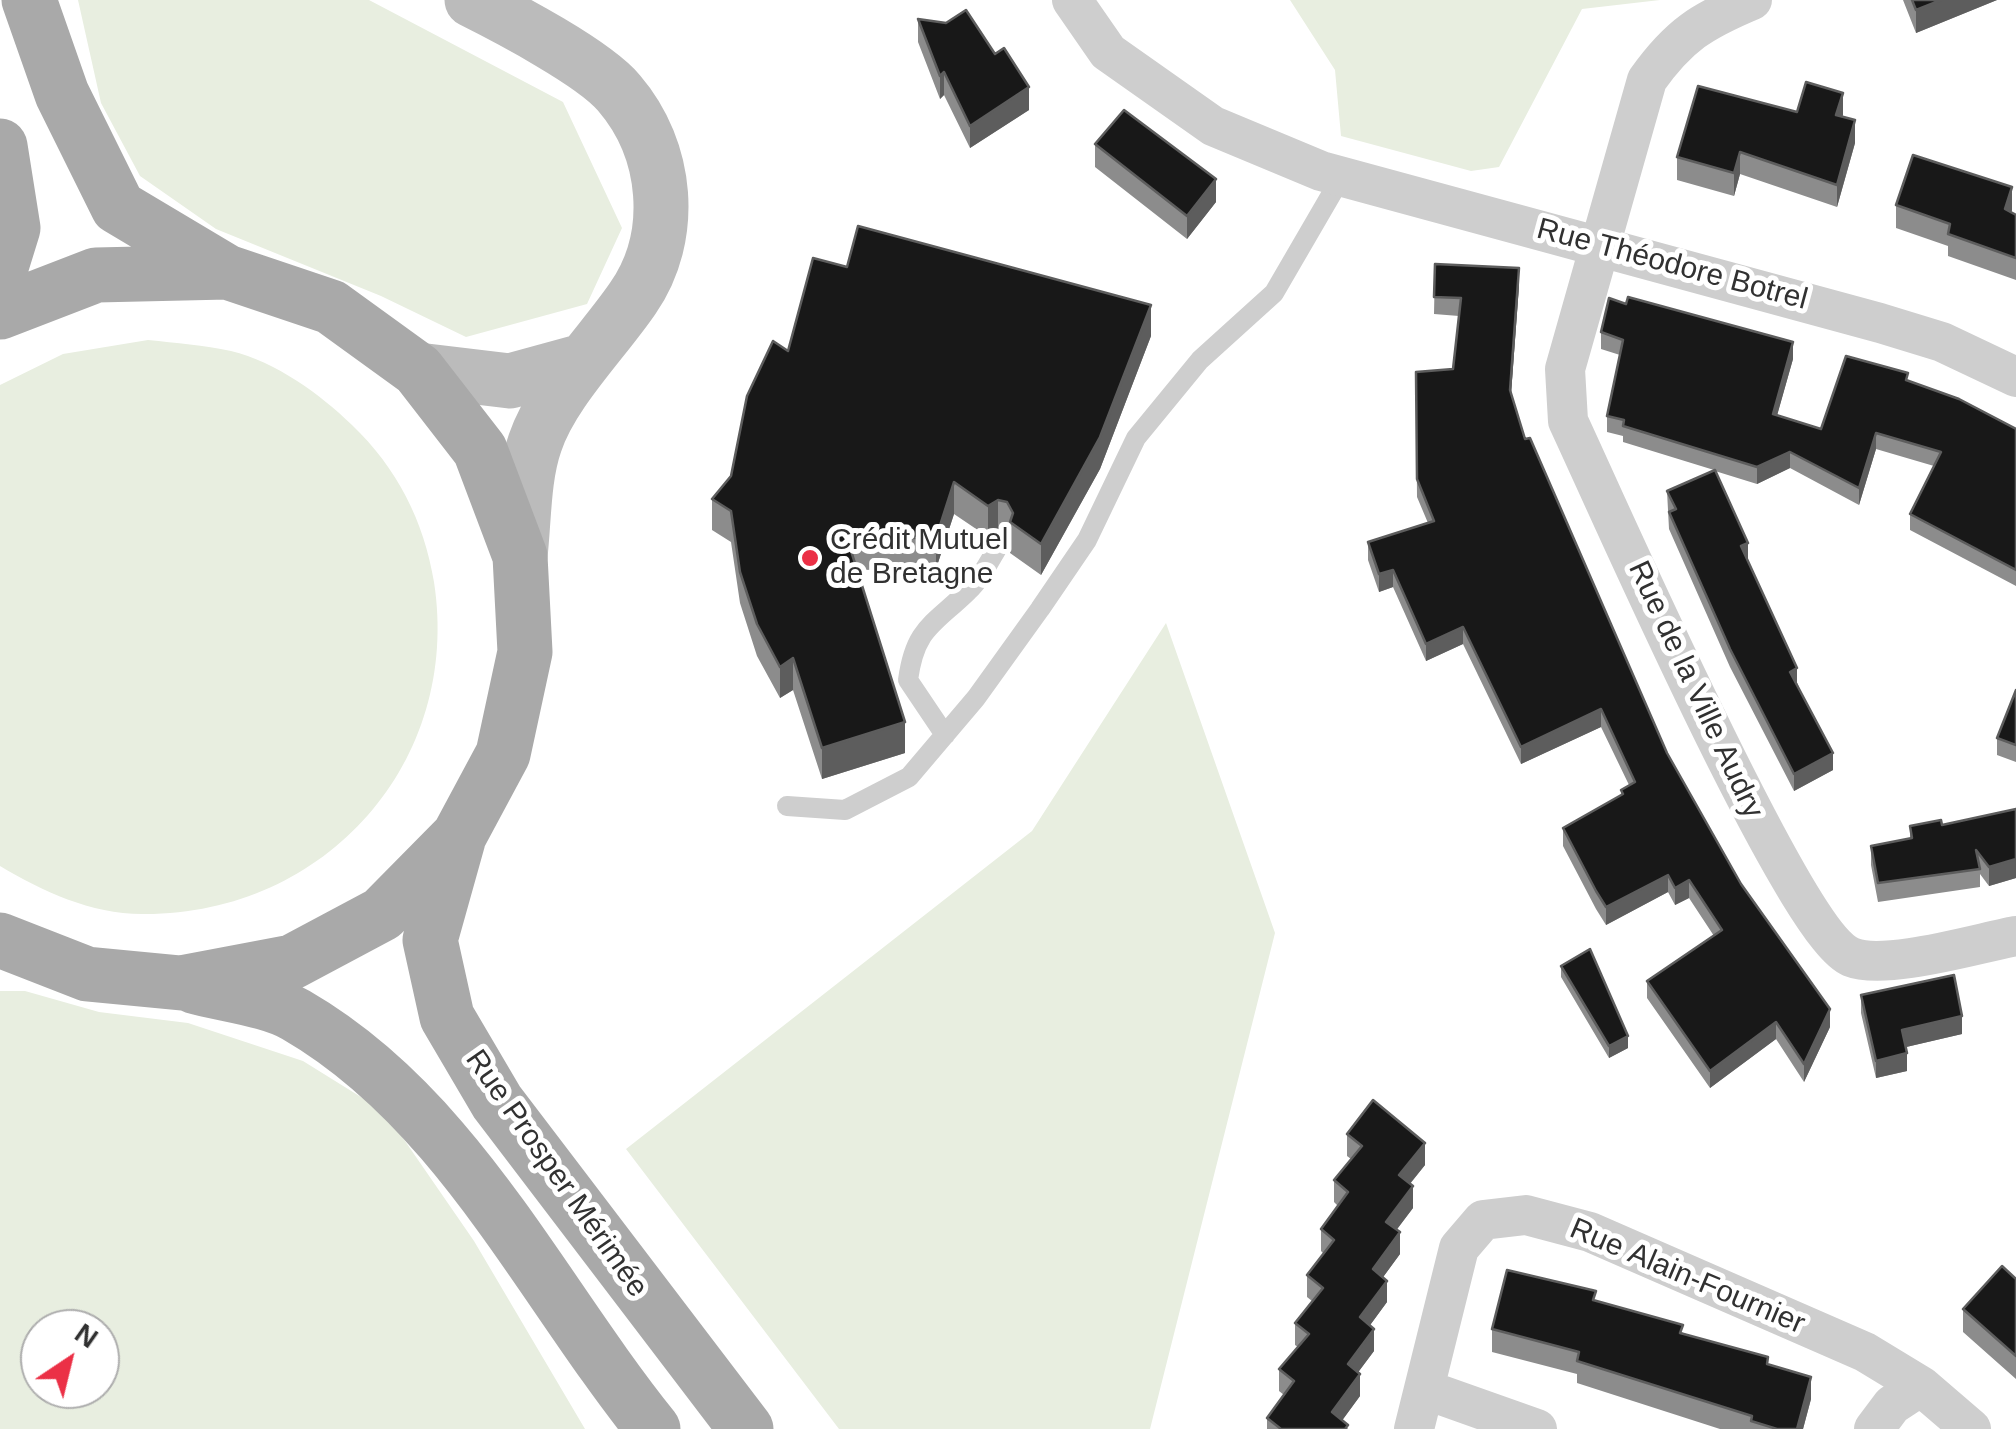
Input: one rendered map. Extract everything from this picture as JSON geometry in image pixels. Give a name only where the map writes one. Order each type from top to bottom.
[{"type":"main road","points":[[29,0],[62,94],[118,207],[227,272],[331,307],[418,370],[480,450],[520,556],[525,652],[511,720],[503,754],[459,836],[382,914],[292,962],[181,983]]},
{"type":"main road","points":[[0,146],[13,228],[0,270]]},
{"type":"main road","points":[[0,312],[96,274],[227,272]]},
{"type":"main road","name":"Rue Prosper Mérimée","points":[[459,836],[430,940],[447,1017],[497,1102],[746,1429]]},
{"type":"main road","points":[[0,940],[87,974],[181,983],[293,1013],[380,1074],[477,1184],[653,1429]]},
{"type":"street","points":[[472,0],[523,26],[619,92],[657,159],[663,226],[636,295],[583,360],[534,443],[520,556]]},
{"type":"street","name":"Rue Théodore Botrel","points":[[1072,0],[1108,52],[1213,126],[1331,174],[1598,244],[1942,342],[2016,378]]},
{"type":"street","name":"Rue de la Ville Audry","points":[[1752,0],[1708,18],[1673,44],[1647,80],[1565,369],[1568,421],[1768,843],[1827,938],[1850,957],[1876,962],[2016,936]]},
{"type":"street","points":[[418,370],[510,381],[583,360]]},
{"type":"street","name":"Rue Alain-Fournier","points":[[1414,1429],[1459,1248],[1483,1220],[1526,1215],[1608,1240],[1865,1352],[1921,1386],[1971,1429]]},
{"type":"street","points":[[1874,1429],[1892,1405],[1921,1386]]},
{"type":"street","points":[[1424,1388],[1538,1429]]},
{"type":"lane","points":[[787,806],[845,810],[909,777],[976,698],[1087,540],[1136,438],[1200,360],[1274,293],[1331,174]]},
{"type":"lane","points":[[945,735],[908,680],[912,653],[924,628],[971,588],[1000,545]]},
{"type":"shaded area","points":[[78,0],[369,0],[563,102],[622,228],[587,304],[466,337],[381,296],[216,229],[140,176],[101,103]]},
{"type":"shaded area","points":[[1290,0],[1660,0],[1582,9],[1499,167],[1471,171],[1341,136],[1335,70]]},
{"type":"shaded area","points":[[148,340],[221,349],[264,363],[312,391],[368,442],[395,477],[416,517],[434,582],[437,648],[426,711],[402,767],[367,817],[322,858],[268,888],[208,908],[142,914],[104,910],[68,899],[0,866],[0,385],[63,354]]},
{"type":"shaded area","points":[[1166,623],[1275,933],[1150,1429],[839,1429],[626,1149],[1032,831]]},
{"type":"shaded area","points":[[0,991],[25,991],[99,1012],[188,1023],[303,1061],[385,1112],[474,1241],[585,1429],[0,1429]]},
{"type":"building","points":[[1912,0],[1941,0],[1916,10]]},
{"type":"building","points":[[966,10],[995,54],[1004,48],[1029,87],[970,126],[944,72],[940,76],[918,19],[946,23]]},
{"type":"building","points":[[1806,82],[1843,93],[1836,115],[1855,120],[1837,185],[1740,152],[1734,173],[1677,157],[1698,86],[1797,112]]},
{"type":"building","points":[[1124,110],[1216,179],[1187,216],[1095,144]]},
{"type":"building","points":[[1913,155],[2012,187],[2005,209],[2016,215],[2016,258],[1948,234],[1950,224],[1896,205]]},
{"type":"building","points":[[858,226],[1151,305],[1100,437],[1041,544],[1010,522],[1013,513],[1007,502],[998,500],[988,506],[954,482],[936,538],[847,538],[905,722],[822,748],[793,658],[780,667],[757,624],[740,572],[731,511],[712,499],[731,476],[747,396],[773,341],[788,351],[813,258],[847,267]]},
{"type":"building","points":[[1435,264],[1519,268],[1510,390],[1525,439],[1530,438],[1667,753],[1741,884],[1830,1009],[1804,1064],[1776,1022],[1710,1071],[1647,981],[1722,930],[1689,880],[1675,888],[1668,875],[1606,907],[1596,891],[1563,828],[1623,794],[1621,790],[1635,782],[1601,709],[1521,747],[1463,627],[1426,644],[1393,570],[1379,574],[1368,542],[1434,521],[1417,479],[1416,372],[1453,369],[1461,298],[1434,297]]},
{"type":"building","points":[[1628,297],[1793,342],[1773,414],[1821,429],[1846,356],[1908,373],[1906,380],[1959,399],[2016,429],[2016,570],[1910,514],[1941,452],[1876,433],[1859,488],[1790,452],[1757,467],[1623,426],[1624,420],[1607,416],[1623,340],[1601,332],[1609,298],[1626,304]]},
{"type":"building","points":[[1715,470],[1748,543],[1741,546],[1797,668],[1790,672],[1833,753],[1794,774],[1730,649],[1669,512],[1676,509],[1667,491]]},
{"type":"building","points":[[2016,690],[2016,745],[1997,738]]},
{"type":"building","points":[[2016,809],[2016,859],[1989,867],[1976,850],[1980,869],[1878,883],[1871,846],[1912,838],[1910,826],[1941,820],[1942,825]]},
{"type":"building","points":[[1590,949],[1628,1036],[1609,1046],[1561,966]]},
{"type":"building","points":[[1954,975],[1962,1016],[1902,1030],[1907,1053],[1876,1061],[1861,995]]},
{"type":"building","points":[[1373,1100],[1425,1143],[1399,1175],[1413,1186],[1386,1222],[1400,1232],[1373,1269],[1387,1281],[1360,1317],[1374,1329],[1348,1364],[1360,1374],[1332,1412],[1348,1425],[1345,1429],[1281,1429],[1267,1418],[1294,1381],[1279,1369],[1309,1334],[1295,1323],[1323,1288],[1307,1275],[1334,1240],[1321,1229],[1348,1192],[1334,1180],[1362,1146],[1347,1134]]},
{"type":"building","points":[[2002,1266],[2016,1279],[2016,1356],[1963,1309]]},
{"type":"building","points":[[1507,1270],[1596,1291],[1593,1300],[1683,1325],[1680,1333],[1768,1357],[1767,1364],[1811,1377],[1797,1429],[1777,1429],[1751,1421],[1752,1416],[1577,1361],[1579,1352],[1492,1329]]},
{"type":"place","name":"Crédit Mutuel de Bretagne","points":[[810,558]]}]
